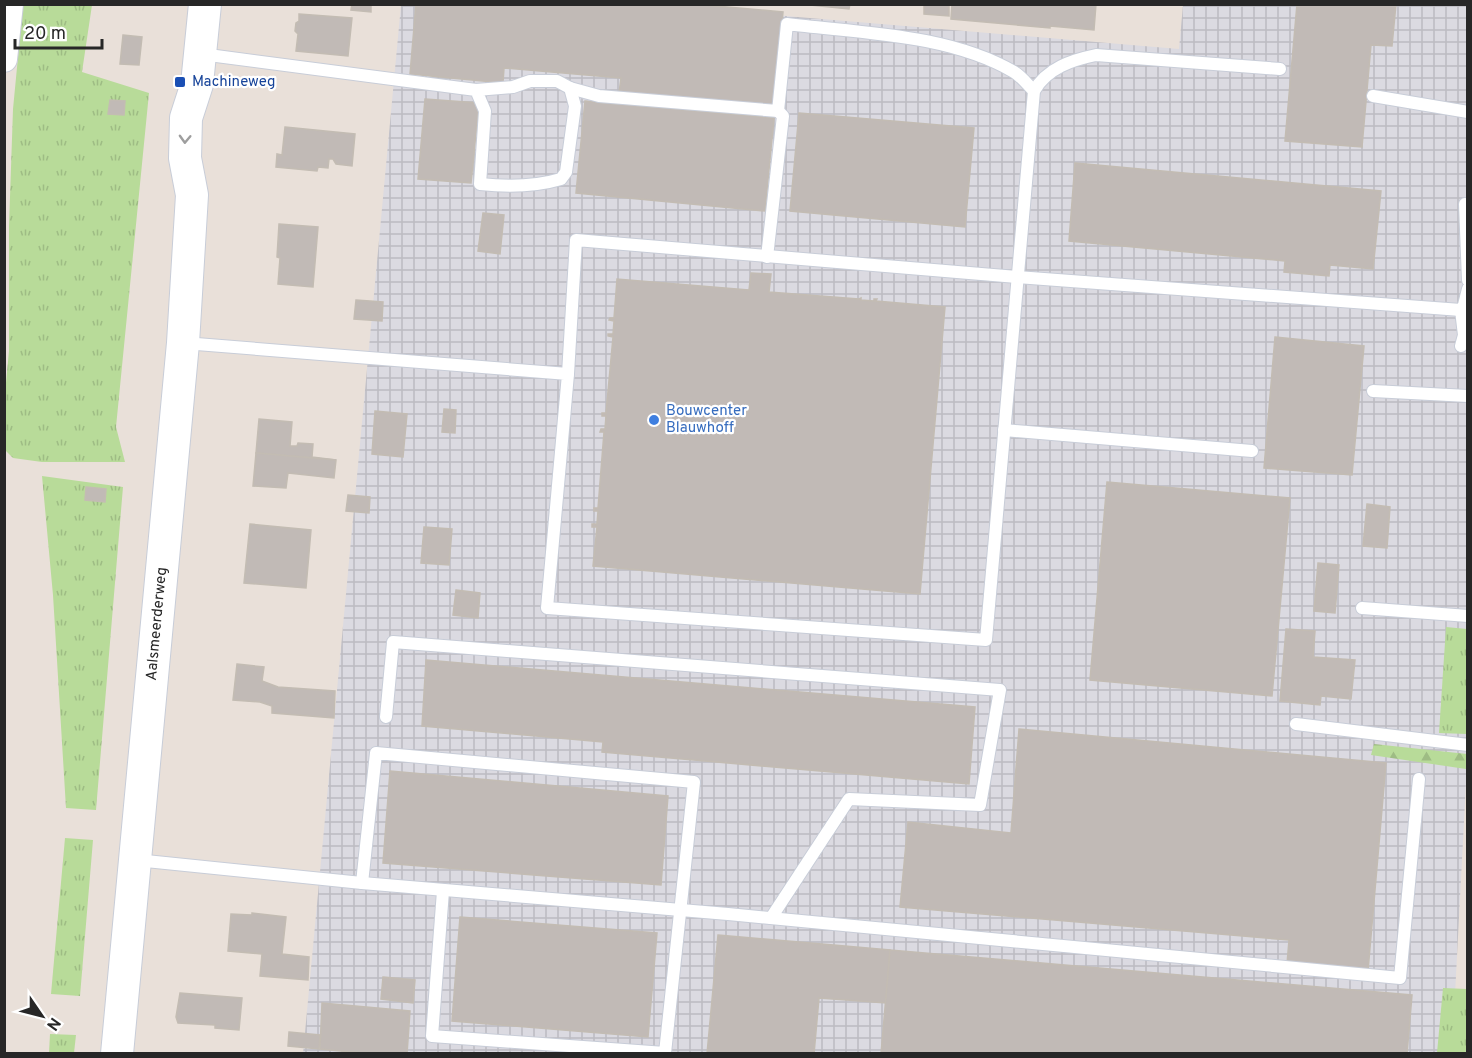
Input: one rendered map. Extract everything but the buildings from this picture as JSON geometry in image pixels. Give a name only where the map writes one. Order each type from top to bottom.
[{"type":"street","points":[[4,59],[10,4]]},
{"type":"street","name":"Aalsmeerderweg","points":[[117,1053],[183,343],[192,195],[207,155],[207,119],[197,84],[205,4]]},
{"type":"lane","points":[[778,111],[787,24],[941,43],[984,57],[1016,73],[1034,91]]},
{"type":"lane","points":[[200,53],[476,90],[513,87],[530,81],[557,81],[570,88],[599,96],[778,111],[783,116],[768,256]]},
{"type":"lane","points":[[1280,69],[1096,55],[1073,60],[1052,71],[1040,80],[1034,91],[1017,277],[986,640],[547,608],[568,374],[576,240],[1017,277],[1461,310]]},
{"type":"lane","points":[[476,90],[485,111],[480,184],[508,187],[541,185],[561,179],[566,172],[575,106],[570,88]]},
{"type":"lane","points":[[1373,96],[1467,112]]},
{"type":"lane","points":[[1464,204],[1467,280]]},
{"type":"lane","points":[[1461,346],[1464,334],[1461,310],[1467,289]]},
{"type":"lane","points":[[183,343],[568,374]]},
{"type":"lane","points":[[1372,390],[1467,396]]},
{"type":"lane","points":[[1004,430],[1252,451]]},
{"type":"lane","points":[[1362,608],[1467,616]]},
{"type":"lane","points":[[386,717],[393,642],[999,690],[980,805],[849,799],[771,918]]},
{"type":"lane","points":[[1296,723],[1467,745]]},
{"type":"lane","points":[[362,883],[376,753],[694,782],[665,1053],[432,1036],[443,891]]},
{"type":"lane","points":[[135,860],[443,891],[771,918],[1401,978],[1419,779]]},
{"type":"shaded area","points":[[401,5],[654,5],[1179,49],[1183,5],[1467,5],[1468,744],[1452,1053],[303,1054]]},
{"type":"green space","points":[[23,5],[92,5],[82,72],[149,93],[116,427],[125,462],[42,462],[13,458],[5,450],[4,404],[9,351],[9,226],[13,109]]},
{"type":"green space","points":[[42,476],[123,487],[96,810],[66,808],[53,595]]},
{"type":"green space","points":[[1446,627],[1467,629],[1467,734],[1439,733]]},
{"type":"green space","points":[[1374,744],[1467,754],[1466,769],[1371,755]]},
{"type":"green space","points":[[65,838],[93,840],[80,996],[51,994]]},
{"type":"green space","points":[[1443,988],[1467,989],[1467,1053],[1437,1053]]},
{"type":"green space","points":[[50,1034],[76,1035],[74,1053],[49,1053]]},
{"type":"place","name":"Machineweg","points":[[180,82]]},
{"type":"place","name":"Bouwcenter Blauwhoff","points":[[654,420]]}]
